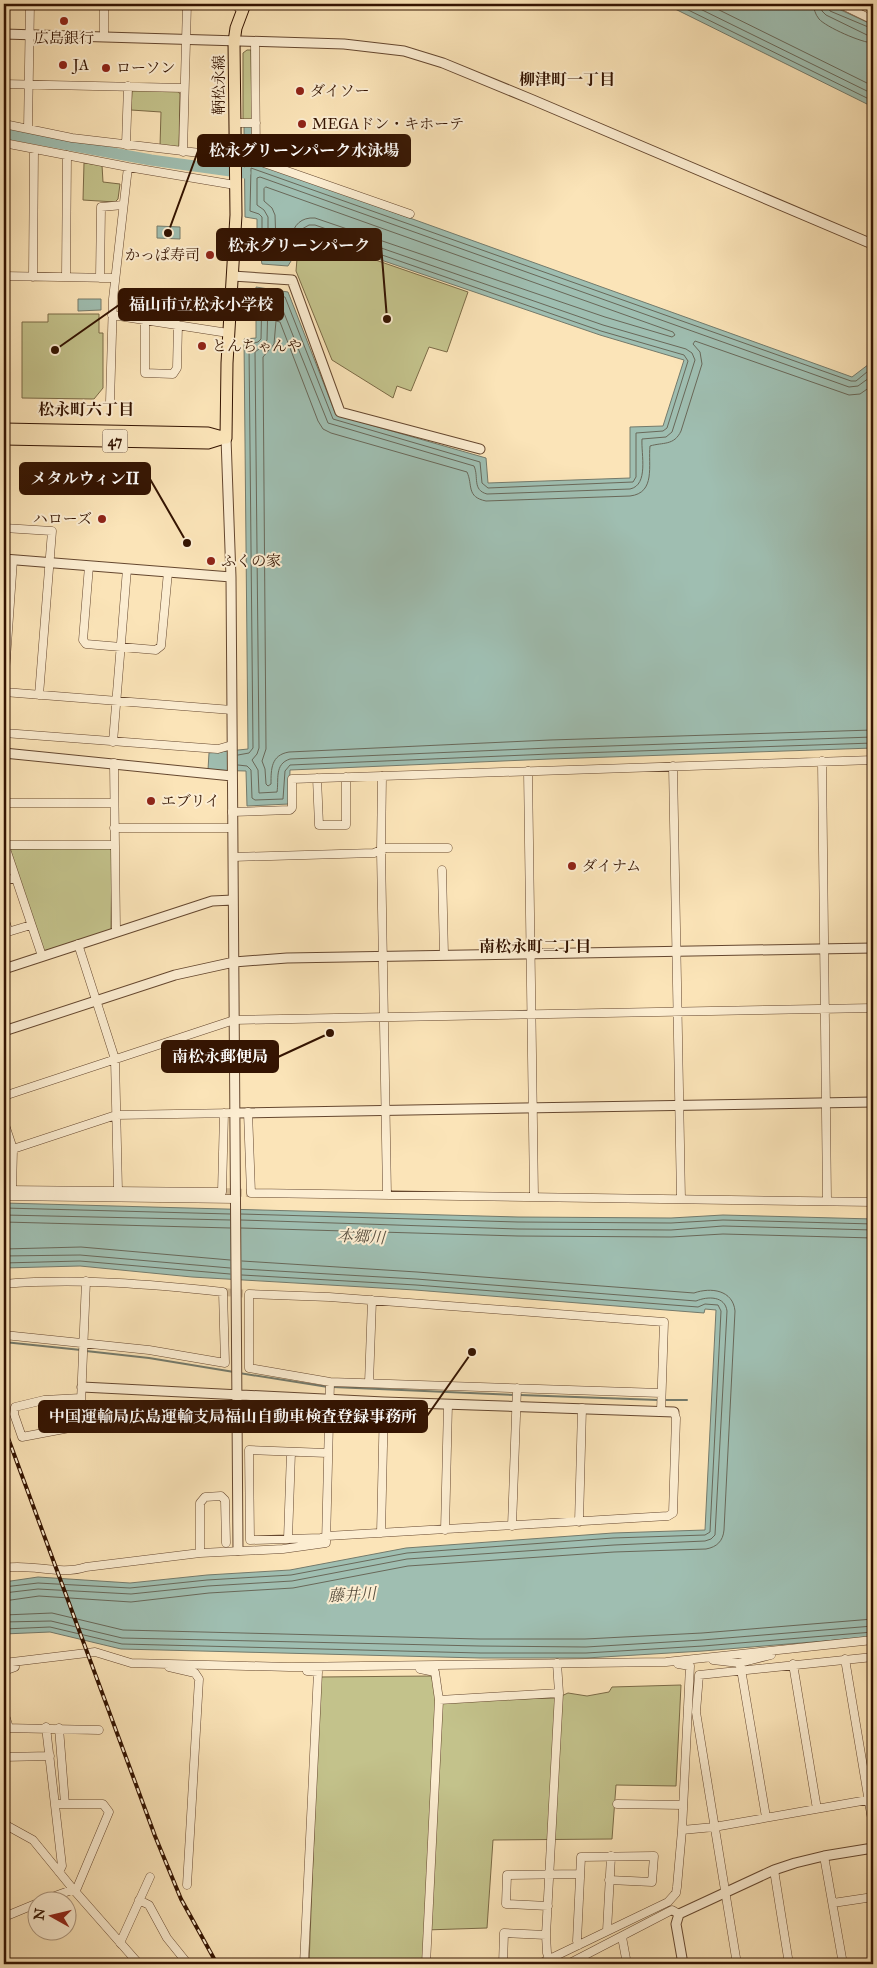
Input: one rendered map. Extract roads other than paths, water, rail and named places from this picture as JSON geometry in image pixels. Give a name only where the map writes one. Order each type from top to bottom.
[{"type":"main road","name":"鞆松永線","points":[[226,438],[228,333],[236,215],[235,159],[238,123],[234,42],[240,6]]},
{"type":"main road","name":"47","points":[[4,429],[208,433],[226,438]]},
{"type":"main road","name":"47","points":[[4,439],[208,443],[226,438]]},
{"type":"street","points":[[28,129],[30,4]]},
{"type":"street","points":[[104,4],[104,36]]},
{"type":"street","points":[[183,152],[186,4]]},
{"type":"street","points":[[840,4],[873,20]]},
{"type":"street","points":[[4,34],[344,44],[404,51],[419,55],[533,100],[872,244]]},
{"type":"street","points":[[255,42],[254,123],[256,158],[264,163],[410,214]]},
{"type":"street","points":[[4,84],[184,88]]},
{"type":"street","points":[[126,145],[128,86]]},
{"type":"street","points":[[238,123],[254,123]]},
{"type":"street","points":[[4,124],[72,138],[235,159]]},
{"type":"street","points":[[4,143],[128,167],[235,180]]},
{"type":"street","points":[[33,277],[34,149]]},
{"type":"street","points":[[66,155],[66,277]]},
{"type":"street","points":[[110,402],[114,278],[128,167]]},
{"type":"street","points":[[100,278],[101,207],[123,205]]},
{"type":"street","points":[[4,276],[114,278]]},
{"type":"street","points":[[232,276],[292,280],[340,412],[480,448]]},
{"type":"street","points":[[112,315],[228,333]]},
{"type":"street","points":[[145,320],[145,373],[173,374],[177,368],[178,325]]},
{"type":"street","points":[[226,438],[231,577],[238,1550]]},
{"type":"street","points":[[4,528],[52,531],[39,695]]},
{"type":"street","points":[[4,559],[231,577]]},
{"type":"street","points":[[4,687],[14,560]]},
{"type":"street","points":[[89,566],[83,640],[86,644],[156,650],[161,646],[168,572]]},
{"type":"street","points":[[113,742],[127,569]]},
{"type":"street","points":[[4,692],[232,710]]},
{"type":"street","points":[[4,733],[218,749],[232,747]]},
{"type":"street","points":[[4,753],[232,773]]},
{"type":"street","points":[[232,812],[290,810],[292,808],[292,779],[873,760]]},
{"type":"street","points":[[822,761],[827,1200]]},
{"type":"street","points":[[114,762],[116,931]]},
{"type":"street","points":[[673,766],[681,1199]]},
{"type":"street","points":[[528,771],[534,1197]]},
{"type":"street","points":[[382,776],[381,851],[387,1195]]},
{"type":"street","points":[[317,778],[319,825],[346,825],[346,777]]},
{"type":"street","points":[[4,803],[114,803]]},
{"type":"street","points":[[114,828],[232,828]]},
{"type":"street","points":[[42,956],[15,878],[7,864],[4,845],[114,845]]},
{"type":"street","points":[[233,857],[374,853],[386,848],[448,848]]},
{"type":"street","points":[[442,870],[444,955]]},
{"type":"street","points":[[4,881],[15,878]]},
{"type":"street","points":[[4,969],[212,901],[233,900]]},
{"type":"street","points":[[4,918],[8,930],[11,931],[31,925]]},
{"type":"street","points":[[78,944],[115,1059],[118,1190]]},
{"type":"street","points":[[4,1031],[175,975],[234,962],[288,958],[873,948]]},
{"type":"street","points":[[4,1096],[234,1020],[873,1008]]},
{"type":"street","points":[[4,1152],[116,1115],[873,1102]]},
{"type":"street","points":[[248,1112],[251,1193],[873,1202]]},
{"type":"street","points":[[4,1122],[13,1149],[8,1190],[222,1192],[224,1113]]},
{"type":"street","points":[[4,1196],[236,1200]]},
{"type":"street","points":[[4,1284],[33,1282],[158,1284],[223,1292],[224,1363],[149,1350],[4,1335]]},
{"type":"street","points":[[81,1398],[44,1400],[15,1407],[14,1414],[22,1437],[80,1426],[86,1282]]},
{"type":"street","points":[[661,1393],[330,1382],[249,1368],[249,1294],[372,1300],[664,1322],[661,1411]]},
{"type":"street","points":[[369,1383],[372,1300]]},
{"type":"street","points":[[4,1568],[28,1567],[74,1571],[86,1566],[200,1553],[283,1549],[326,1543],[330,1382]]},
{"type":"street","points":[[82,1387],[329,1396],[384,1402],[448,1404],[516,1403],[674,1412],[676,1418],[673,1513],[668,1516],[579,1522],[327,1536],[321,1538],[250,1540],[250,1450],[328,1453]]},
{"type":"street","points":[[512,1526],[516,1388]]},
{"type":"street","points":[[380,1533],[384,1402]]},
{"type":"street","points":[[445,1530],[448,1404]]},
{"type":"street","points":[[579,1522],[582,1408]]},
{"type":"street","points":[[288,1539],[291,1452]]},
{"type":"street","points":[[200,1553],[200,1503],[205,1497],[221,1496],[225,1500],[226,1543]]},
{"type":"street","points":[[4,1663],[95,1652],[131,1663],[288,1667],[666,1662],[873,1640]]},
{"type":"street","points":[[737,1964],[696,1712],[699,1675],[740,1666],[774,1654],[774,1651]]},
{"type":"street","points":[[666,1662],[690,1666],[704,1658],[740,1666],[793,1664],[873,1657]]},
{"type":"street","points":[[845,1659],[871,1800],[873,1826]]},
{"type":"street","points":[[4,1671],[15,1667],[16,1663]]},
{"type":"street","points":[[149,1663],[195,1673],[199,1679],[187,1885]]},
{"type":"street","points":[[549,1959],[546,1934],[551,1875],[560,1693],[557,1663]]},
{"type":"street","points":[[793,1664],[817,1809]]},
{"type":"street","points":[[406,1666],[435,1672],[439,1700],[426,1964]]},
{"type":"street","points":[[539,1964],[668,1902],[676,1893],[682,1830],[690,1666]]},
{"type":"street","points":[[740,1666],[766,1817]]},
{"type":"street","points":[[288,1667],[291,1670],[318,1672],[304,1964]]},
{"type":"street","points":[[439,1700],[560,1693]]},
{"type":"street","points":[[4,1712],[6,1728],[46,1727],[99,1730]]},
{"type":"street","points":[[46,1727],[62,1866],[59,1872]]},
{"type":"street","points":[[59,1728],[65,1804]]},
{"type":"street","points":[[4,1757],[50,1756]]},
{"type":"street","points":[[682,1830],[714,1827],[871,1800]]},
{"type":"street","points":[[56,1804],[103,1804],[109,1812],[77,1888],[72,1889]]},
{"type":"street","points":[[617,1804],[683,1805]]},
{"type":"street","points":[[4,1824],[33,1840],[72,1889],[139,1964]]},
{"type":"street","points":[[572,1963],[675,1912],[774,1870],[824,1856],[873,1848]]},
{"type":"street","points":[[607,1931],[611,1856]]},
{"type":"street","points":[[579,1945],[577,1940],[581,1857],[654,1856],[652,1882],[609,1880]]},
{"type":"street","points":[[824,1856],[843,1964]]},
{"type":"street","points":[[774,1870],[790,1964]]},
{"type":"street","points":[[548,1906],[506,1904],[507,1875],[580,1874]]},
{"type":"street","points":[[120,1943],[150,1877]]},
{"type":"street","points":[[833,1903],[873,1897]]},
{"type":"street","points":[[139,1900],[149,1905],[167,1938],[188,1964]]},
{"type":"street","points":[[668,1902],[675,1912],[683,1964]]},
{"type":"street","points":[[4,1917],[28,1907]]},
{"type":"street","points":[[502,1964],[504,1933],[546,1934]]},
{"type":"street","points":[[622,1937],[627,1964]]},
{"type":"street","points":[[120,1943],[132,1964]]},
{"type":"water","points":[[665,4],[828,4],[873,25],[873,107]]},
{"type":"water","points":[[244,126],[252,126],[254,162],[852,377],[873,361],[873,748],[290,770],[289,804],[247,806],[246,771],[208,770],[209,753],[248,749],[244,339],[256,338],[256,287],[288,292],[336,415],[486,458],[488,483],[630,478],[630,427],[663,426],[684,360],[600,335],[311,236],[309,256],[294,256],[288,266],[262,264],[261,259],[257,257],[257,219],[245,217]]},
{"type":"water","points":[[157,226],[180,227],[180,239],[157,238]]},
{"type":"water","points":[[78,299],[101,299],[101,310],[78,311]]},
{"type":"water","points":[[4,1203],[518,1217],[671,1218],[723,1215],[873,1219],[873,1637],[703,1651],[586,1658],[480,1658],[121,1649],[50,1632],[4,1634],[4,1582],[38,1577],[130,1583],[207,1575],[290,1570],[406,1548],[613,1533],[705,1530],[716,1310],[705,1309],[704,1313],[415,1290],[192,1277],[80,1266],[4,1268]]},
{"type":"waterway","points":[[4,133],[151,160],[245,173]]},
{"type":"waterway","points":[[4,1342],[81,1350]]},
{"type":"waterway","points":[[86,1351],[149,1358],[234,1372]]},
{"type":"waterway","points":[[239,1373],[328,1387]]},
{"type":"waterway","points":[[333,1387],[516,1395]]},
{"type":"waterway","points":[[520,1395],[658,1400]]},
{"type":"waterway","points":[[663,1400],[687,1400]]},
{"type":"tunnel","points":[[222,1192],[251,1193]]},
{"type":"tunnel","points":[[223,1292],[249,1294]]},
{"type":"railway","points":[[4,1427],[155,1836],[181,1899],[217,1964]]},
{"type":"place","name":"広島銀行","points":[[64,21]]},
{"type":"place","name":"JA","points":[[63,65]]},
{"type":"place","name":"ローソン","points":[[106,68]]},
{"type":"place","name":"ダイソー","points":[[300,91]]},
{"type":"place","name":"MEGAドン・キホーテ","points":[[302,124]]},
{"type":"place","name":"松永グリーンパーク水泳場","points":[[168,233]]},
{"type":"place","name":"かっぱ寿司","points":[[210,255]]},
{"type":"place","name":"松永グリーンパーク","points":[[387,319]]},
{"type":"place","name":"とんちゃんや","points":[[202,346]]},
{"type":"place","name":"福山市立松永小学校","points":[[55,350]]},
{"type":"place","name":"ハローズ","points":[[102,519]]},
{"type":"place","name":"メタルウィンII","points":[[187,543]]},
{"type":"place","name":"ふくの家","points":[[211,561]]},
{"type":"place","name":"エブリイ","points":[[151,801]]},
{"type":"place","name":"ダイナム","points":[[572,866]]},
{"type":"place","name":"南松永郵便局","points":[[330,1033]]},
{"type":"place","name":"中国運輸局広島運輸支局福山自動車検査登録事務所","points":[[472,1352]]},
{"type":"district","name":"柳津町一丁目","points":[[567,79]]},
{"type":"district","name":"松永町六丁目","points":[[86,409]]},
{"type":"district","name":"南松永町二丁目","points":[[535,946]]},
{"type":"water label","name":"本郷川","points":[[361,1236]]},
{"type":"water label","name":"藤井川","points":[[352,1594]]}]
